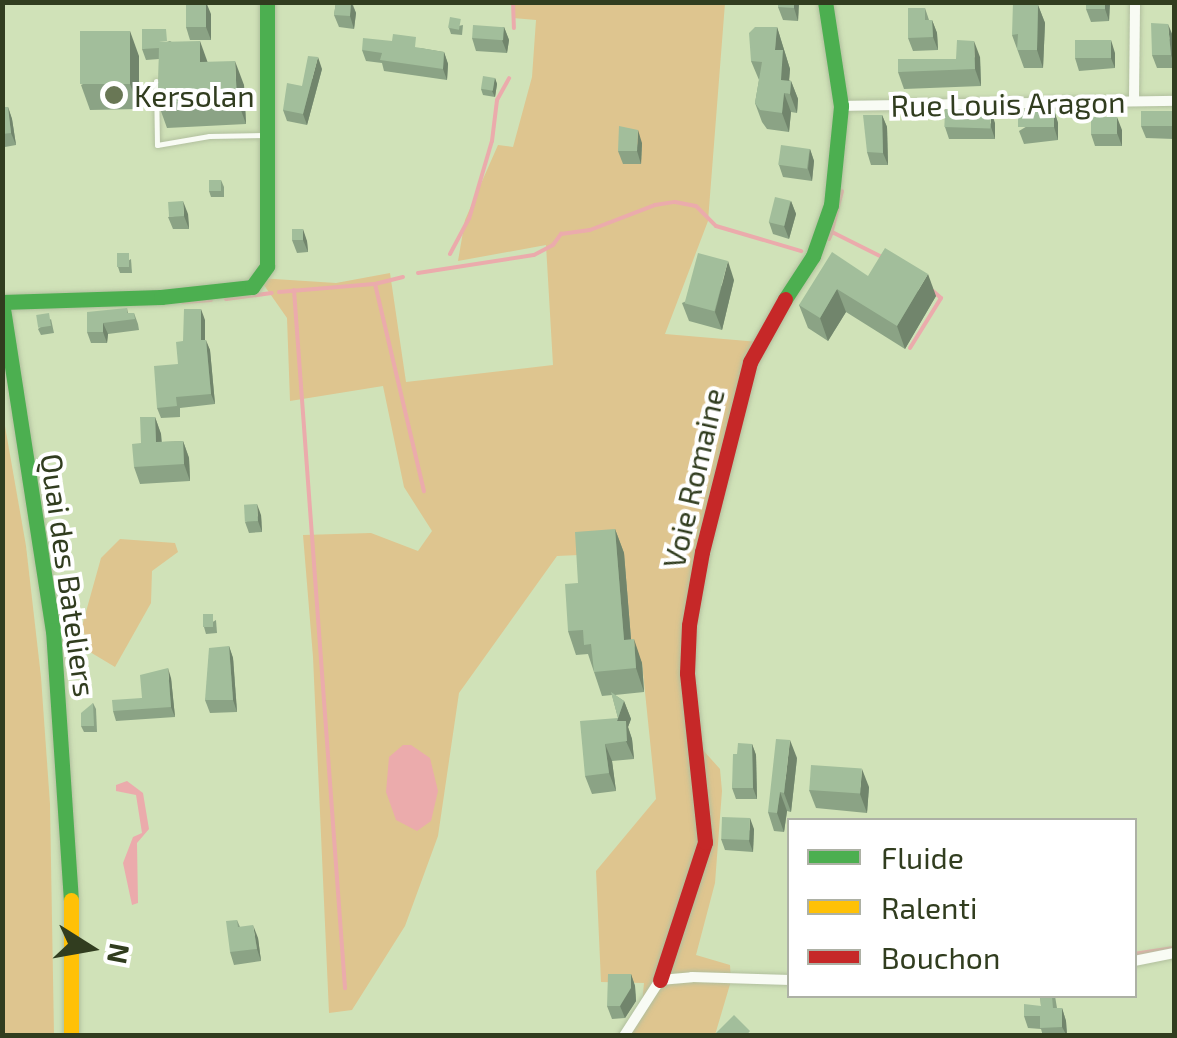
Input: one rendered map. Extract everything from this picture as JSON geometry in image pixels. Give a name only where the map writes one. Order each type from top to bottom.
[{"type":"street","points":[[2,302],[215,294],[252,287],[267,266],[267,2]]},
{"type":"street","name":"Voie Romaine","points":[[660,980],[705,842],[687,673],[689,625],[702,552],[750,362],[765,329],[813,256],[831,205],[841,106],[825,2]]},
{"type":"street","points":[[1134,101],[1135,2]]},
{"type":"street","name":"Rue Louis Aragon","points":[[841,106],[1174,101]]},
{"type":"street","name":"Quai des Bateliers","points":[[2,302],[46,563],[53,630],[70,878],[72,1036]]},
{"type":"street","points":[[1137,960],[1174,953]]},
{"type":"street","points":[[624,1036],[660,980],[692,976],[787,980]]},
{"type":"lane","points":[[156,81],[157,144],[267,134]]},
{"type":"shaded area","points":[[512,3],[725,3],[708,221],[665,334],[759,342],[689,625],[693,739],[720,769],[722,791],[715,883],[696,955],[730,965],[731,981],[715,1035],[624,1035],[642,1005],[644,983],[601,982],[596,871],[656,799],[642,663],[632,651],[623,553],[557,556],[459,693],[438,836],[405,926],[352,1010],[329,1013],[313,657],[303,535],[371,533],[418,551],[432,531],[404,487],[383,386],[290,401],[287,318],[259,278],[336,283],[390,273],[406,382],[553,365],[546,245],[458,261],[465,220],[498,145],[513,147],[532,77],[536,20],[513,18]]},
{"type":"shaded area","points":[[2,409],[26,546],[41,677],[50,804],[54,1035],[3,1035]]},
{"type":"shaded area","points":[[120,539],[175,543],[178,552],[152,571],[151,603],[115,667],[90,652],[82,626],[101,558]]},
{"type":"shaded area","points":[[403,745],[411,745],[430,758],[438,791],[431,821],[417,831],[396,820],[386,792],[389,757]]},
{"type":"shaded area","points":[[127,781],[143,793],[149,829],[137,843],[138,903],[132,905],[123,863],[133,837],[142,833],[136,795],[116,791],[116,785]]},
{"type":"building","points":[[186,2],[206,2],[206,27],[186,27]]},
{"type":"building","points":[[336,2],[351,2],[350,16],[334,15]]},
{"type":"building","points":[[778,2],[794,2],[794,8],[778,7]]},
{"type":"building","points":[[1013,2],[1038,5],[1037,50],[1017,50],[1018,34],[1012,35]]},
{"type":"building","points":[[1086,2],[1105,2],[1105,9],[1086,9]]},
{"type":"building","points":[[908,8],[925,8],[925,20],[932,20],[933,37],[908,38]]},
{"type":"building","points":[[450,17],[461,19],[459,30],[448,28]]},
{"type":"building","points":[[1151,23],[1168,24],[1171,55],[1152,55]]},
{"type":"building","points":[[473,25],[504,27],[503,40],[472,38]]},
{"type":"building","points":[[755,27],[777,27],[775,50],[783,50],[781,80],[791,81],[790,94],[784,93],[782,113],[760,110],[755,103],[762,62],[751,61],[749,33]]},
{"type":"building","points":[[142,29],[166,29],[167,41],[159,42],[159,48],[142,49]]},
{"type":"building","points":[[80,31],[130,31],[130,84],[80,84]]},
{"type":"building","points":[[393,34],[416,37],[415,47],[444,52],[443,69],[380,60],[382,53],[362,50],[363,38],[392,41]]},
{"type":"building","points":[[957,40],[974,41],[975,69],[898,72],[898,59],[956,59]]},
{"type":"building","points":[[1075,40],[1111,40],[1111,58],[1075,58]]},
{"type":"building","points":[[200,41],[200,62],[235,61],[237,99],[158,103],[159,42]]},
{"type":"building","points":[[308,56],[318,57],[303,114],[283,110],[287,83],[302,86]]},
{"type":"building","points":[[483,76],[495,78],[493,91],[481,89]]},
{"type":"building","points":[[2,107],[8,107],[11,133],[2,134]]},
{"type":"building","points":[[945,109],[991,111],[990,129],[944,127]]},
{"type":"building","points":[[1018,110],[1054,110],[1054,127],[1018,127]]},
{"type":"building","points":[[1141,111],[1174,111],[1174,126],[1141,126]]},
{"type":"building","points":[[863,115],[882,115],[883,153],[867,152]]},
{"type":"building","points":[[1091,117],[1117,117],[1117,134],[1091,134]]},
{"type":"building","points":[[619,126],[638,130],[637,151],[618,151]]},
{"type":"building","points":[[781,145],[810,149],[807,169],[778,165]]},
{"type":"building","points":[[209,180],[221,180],[221,191],[209,191]]},
{"type":"building","points":[[775,197],[791,201],[784,226],[769,222]]},
{"type":"building","points":[[183,201],[184,216],[169,217],[168,202]]},
{"type":"building","points":[[292,229],[303,229],[303,240],[292,240]]},
{"type":"building","points":[[885,248],[928,274],[897,326],[837,289],[820,318],[799,305],[832,252],[868,276]]},
{"type":"building","points":[[117,253],[129,253],[129,267],[117,267]]},
{"type":"building","points":[[698,253],[728,261],[714,311],[685,303]]},
{"type":"building","points":[[127,308],[135,319],[103,323],[103,332],[87,332],[87,312]]},
{"type":"building","points":[[184,309],[201,309],[201,340],[206,340],[211,394],[176,397],[177,406],[157,408],[154,366],[178,364],[176,342],[183,341]]},
{"type":"building","points":[[49,313],[51,326],[38,328],[36,315]]},
{"type":"building","points":[[140,417],[155,417],[156,442],[183,441],[184,464],[134,467],[132,444],[141,443]]},
{"type":"building","points":[[257,504],[258,521],[245,522],[244,505]]},
{"type":"building","points":[[615,529],[624,640],[634,639],[636,668],[594,672],[591,644],[584,645],[583,630],[568,631],[565,584],[578,583],[575,532]]},
{"type":"building","points":[[203,614],[213,614],[213,627],[203,627]]},
{"type":"building","points":[[229,646],[233,700],[205,700],[209,648]]},
{"type":"building","points":[[168,668],[171,707],[113,711],[112,700],[142,698],[140,675]]},
{"type":"building","points":[[611,692],[624,701],[617,721],[626,721],[627,741],[605,744],[609,773],[585,776],[580,721],[618,718]]},
{"type":"building","points":[[93,703],[94,726],[81,726],[81,713]]},
{"type":"building","points":[[776,739],[790,740],[784,793],[780,792],[777,813],[768,812]]},
{"type":"building","points":[[738,743],[752,744],[753,788],[732,788],[733,754],[737,754]]},
{"type":"building","points":[[811,765],[862,769],[860,793],[809,790]]},
{"type":"building","points":[[722,817],[750,818],[749,840],[721,839]]},
{"type":"building","points":[[237,920],[238,927],[253,925],[257,949],[230,952],[226,921]]},
{"type":"building","points":[[608,974],[631,974],[631,988],[620,1006],[607,1006]]},
{"type":"building","points":[[1040,998],[1052,998],[1053,1008],[1062,1008],[1062,1027],[1040,1028],[1040,1016],[1024,1016],[1024,1004],[1041,1006]]},
{"type":"building","points":[[734,1015],[750,1031],[746,1036],[719,1036],[716,1033]]},
{"type":"waterway","points":[[513,2],[514,28]]},
{"type":"waterway","points":[[450,254],[469,219],[492,141],[497,100],[509,78]]},
{"type":"waterway","points":[[832,230],[842,191]]},
{"type":"waterway","points":[[418,273],[534,255],[553,245],[561,234],[590,230],[655,205],[675,202],[696,206],[716,226],[801,251]]},
{"type":"waterway","points":[[829,239],[832,232],[884,258]]},
{"type":"waterway","points":[[403,277],[375,284],[424,491]]},
{"type":"waterway","points":[[279,292],[374,284]]},
{"type":"waterway","points":[[294,290],[345,988]]},
{"type":"waterway","points":[[910,348],[941,298],[933,291]]},
{"type":"waterway","points":[[226,299],[272,293]]},
{"type":"waterway","points":[[183,302],[211,300]]},
{"type":"waterway","points":[[1137,954],[1174,948]]},
{"type":"traffic: fast","points":[[2,302],[161,297],[252,287],[267,266],[267,2]]},
{"type":"traffic: fast","points":[[785,299],[813,256],[831,205],[841,106],[825,2]]},
{"type":"traffic: fast","points":[[2,302],[53,630],[71,900]]},
{"type":"traffic: slow","points":[[71,900],[71,1036]]},
{"type":"traffic: jam","points":[[660,980],[705,842],[687,673],[689,625],[702,552],[750,362],[785,299]]},
{"type":"place","name":"Kersolan","points":[[114,95]]}]
